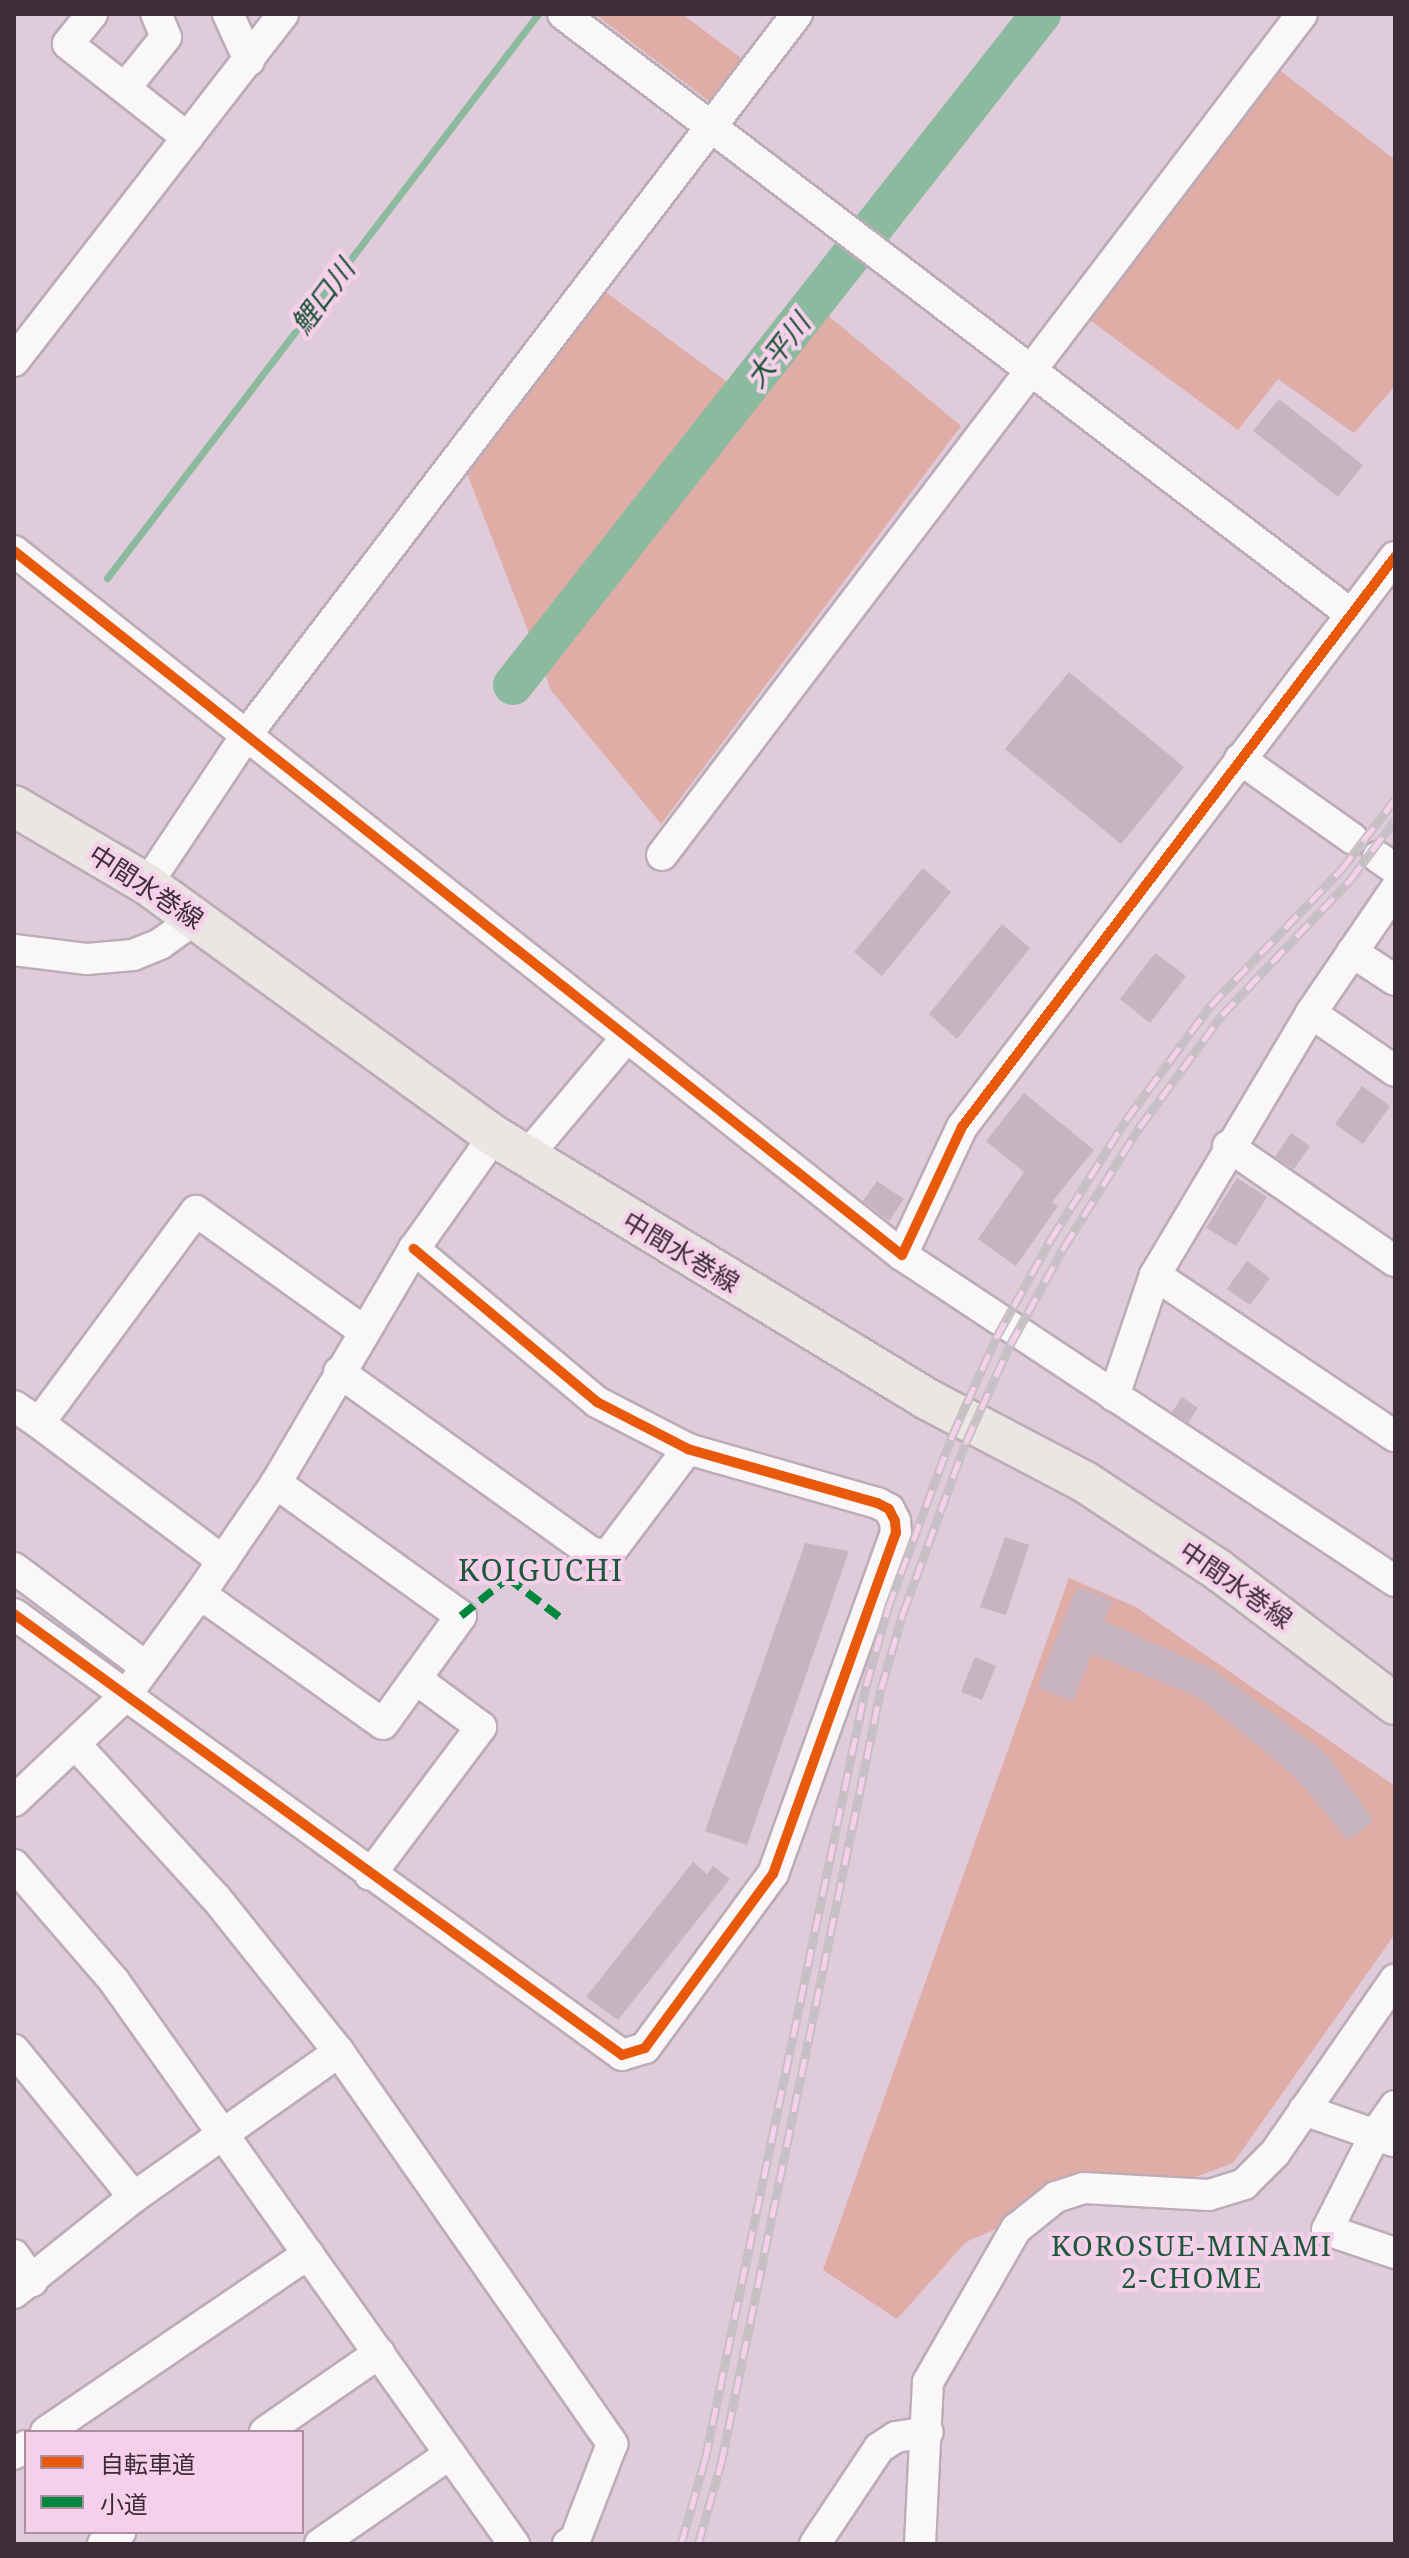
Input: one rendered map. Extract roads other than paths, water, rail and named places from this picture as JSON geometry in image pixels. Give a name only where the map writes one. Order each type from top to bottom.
[{"type":"main road","name":"中間水巻線","points":[[14,806],[147,884],[494,1136],[927,1399],[1085,1482],[1217,1569],[1379,1684],[1395,1704]]},
{"type":"street","points":[[92,14],[68,44],[188,138]]},
{"type":"street","points":[[125,88],[166,37],[156,14]]},
{"type":"street","points":[[228,14],[249,60]]},
{"type":"street","points":[[14,361],[283,14]]},
{"type":"street","points":[[563,14],[1351,614]]},
{"type":"street","points":[[147,884],[247,734],[797,14]]},
{"type":"street","points":[[662,855],[1302,14]]},
{"type":"street","points":[[14,551],[902,1255],[1395,1581]]},
{"type":"street","points":[[902,1255],[962,1127],[1395,557]]},
{"type":"street","points":[[1240,759],[1353,839]]},
{"type":"street","points":[[1114,1396],[1155,1275],[1228,1146],[1311,1013],[1395,890]]},
{"type":"street","points":[[14,950],[87,959],[133,955],[160,944],[196,918]]},
{"type":"street","points":[[1352,952],[1395,980]]},
{"type":"street","points":[[1311,1013],[1395,1071]]},
{"type":"street","points":[[527,1156],[626,1038]]},
{"type":"street","points":[[14,1801],[77,1746],[126,1695],[200,1594],[276,1483],[362,1330],[414,1249],[494,1136]]},
{"type":"street","points":[[1228,1146],[1395,1261]]},
{"type":"street","points":[[39,1423],[196,1211],[362,1330]]},
{"type":"street","points":[[14,1614],[622,2055],[645,2048],[773,1874],[896,1533],[889,1509],[877,1503],[688,1449],[597,1402],[414,1249]]},
{"type":"street","points":[[1155,1275],[1395,1436]]},
{"type":"street","points":[[339,1372],[592,1553],[608,1555],[688,1449]]},
{"type":"street","points":[[14,1406],[223,1561]]},
{"type":"street","points":[[200,1594],[383,1724],[461,1616],[276,1483]]},
{"type":"street","points":[[14,1568],[146,1667]]},
{"type":"street","points":[[370,1875],[481,1727],[416,1679]]},
{"type":"street","points":[[77,1746],[216,1898],[339,2052],[612,2444],[575,2540],[568,2544]]},
{"type":"street","points":[[14,1865],[114,1981],[514,2544]]},
{"type":"street","points":[[920,2544],[928,2432],[928,2382],[1016,2229],[1034,2210],[1084,2188],[1209,2195],[1227,2192],[1259,2173],[1395,1980]]},
{"type":"street","points":[[14,2050],[134,2197]]},
{"type":"street","points":[[14,2255],[23,2287],[134,2197],[339,2052]]},
{"type":"street","points":[[1395,2106],[1385,2138],[1327,2230],[1395,2253]]},
{"type":"street","points":[[1304,2110],[1385,2138]]},
{"type":"street","points":[[49,2430],[308,2254]]},
{"type":"street","points":[[268,2430],[379,2353]]},
{"type":"street","points":[[815,2544],[879,2448],[896,2437],[928,2432]]},
{"type":"street","points":[[320,2544],[450,2454]]},
{"type":"waterway","name":"鯉口川","points":[[107,578],[538,14]]},
{"type":"waterway","name":"大平川","points":[[513,685],[1041,14]]},
{"type":"railway","points":[[681,2544],[705,2460],[866,1686],[888,1608],[952,1436],[996,1338],[1051,1239],[1126,1120],[1210,1006],[1341,870],[1395,799]]},
{"type":"railway","points":[[698,2544],[721,2464],[881,1689],[903,1613],[966,1442],[1010,1345],[1064,1247],[1139,1128],[1222,1015],[1350,880],[1395,820]]},
{"type":"district","name":"KOIGUCHI","points":[[541,1570]]},
{"type":"district","name":"KOROSUE-MINAMI 2-CHOME","points":[[1192,2261]]}]
